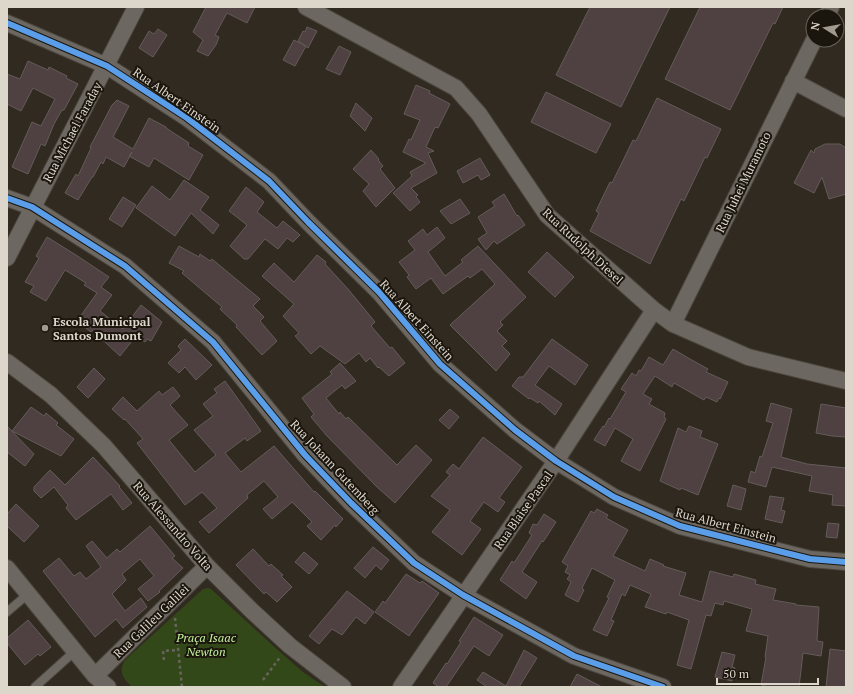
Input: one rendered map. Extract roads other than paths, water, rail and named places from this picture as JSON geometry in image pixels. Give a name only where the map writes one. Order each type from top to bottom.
[{"type":"street","name":"Rua Michael Faraday","points":[[7,258],[136,7]]},
{"type":"street","name":"Rua Rudolph Diesel","points":[[306,7],[456,88],[479,114],[547,215],[654,310],[673,324],[748,357],[846,381]]},
{"type":"street","name":"Rua Albert Einstein","points":[[7,23],[107,66],[188,118],[269,181],[378,292],[440,364],[514,430],[556,461],[614,497],[680,526],[810,559],[846,562]]},
{"type":"street","name":"Rua Juhei Muramoto","points":[[673,324],[810,48]]},
{"type":"street","points":[[793,81],[846,109]]},
{"type":"street","name":"Rua Johann Gutemberg","points":[[7,198],[32,207],[125,266],[213,342],[305,455],[351,503],[414,563],[463,595],[574,656],[663,687]]},
{"type":"street","name":"Rua Blaise Pascal","points":[[401,687],[556,461],[654,310]]},
{"type":"street","name":"Rua Alessandro Volta","points":[[7,362],[51,395],[104,446],[207,566],[252,611],[290,646],[343,687]]},
{"type":"street","name":"Rua Galileu Galilei","points":[[96,676],[207,566]]},
{"type":"street","points":[[7,568],[96,676],[108,687]]},
{"type":"lane","points":[[7,612],[28,594]]},
{"type":"lane","points":[[35,687],[75,651]]},
{"type":"place","name":"Escola Municipal Santos Dumont","points":[[45,328]]},
{"type":"park label","name":"Praça Isaac Newton","points":[[206,644]]}]
